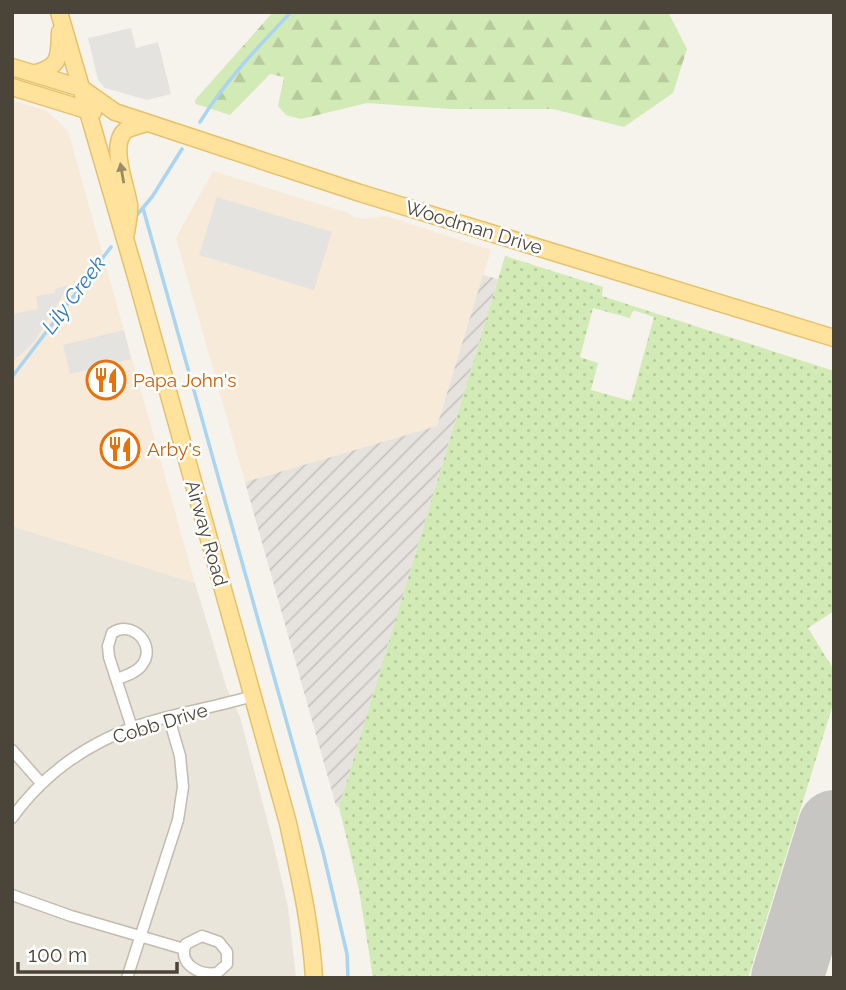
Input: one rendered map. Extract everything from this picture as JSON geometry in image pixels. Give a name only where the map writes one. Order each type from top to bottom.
[{"type":"main road","points":[[36,73],[49,69],[56,61],[59,53],[60,14]]},
{"type":"main road","name":"Airway Road","points":[[60,14],[288,823],[303,891],[314,978]]},
{"type":"main road","points":[[12,67],[36,73],[115,112]]},
{"type":"main road","points":[[12,75],[115,112]]},
{"type":"main road","points":[[12,87],[84,99]]},
{"type":"main road","name":"Woodman Drive","points":[[115,112],[360,192],[834,338]]},
{"type":"main road","points":[[125,239],[130,208],[120,172],[122,136],[126,131],[147,123]]},
{"type":"street","points":[[117,679],[137,670],[146,658],[141,638],[131,629],[118,629],[109,638],[109,657],[132,728]]},
{"type":"street","name":"Cobb Drive","points":[[12,818],[41,783],[95,744],[132,728],[252,696]]},
{"type":"street","points":[[127,978],[178,820],[183,787],[180,756],[169,718]]},
{"type":"street","points":[[12,750],[41,783]]},
{"type":"street","points":[[12,895],[71,916],[184,949]]},
{"type":"street","points":[[196,937],[211,938],[228,952],[227,964],[217,973],[201,972],[191,968],[186,962],[184,949],[186,944],[196,937]]},
{"type":"shaded area","points":[[131,28],[136,48],[158,42],[171,94],[147,100],[105,88],[98,80],[88,38]]},
{"type":"shaded area","points":[[12,100],[47,111],[68,131],[195,583],[12,526]]},
{"type":"shaded area","points":[[213,171],[348,213],[355,218],[386,216],[491,250],[437,426],[245,482],[176,238]]},
{"type":"shaded area","points":[[217,197],[332,232],[314,290],[199,255]]},
{"type":"shaded area","points":[[483,275],[498,279],[339,807],[336,806],[245,482],[437,426]]},
{"type":"shaded area","points":[[69,285],[34,342],[12,362],[12,314],[38,309],[36,296],[55,293],[55,289]]},
{"type":"shaded area","points":[[124,330],[131,359],[70,374],[63,345]]},
{"type":"shaded area","points":[[12,526],[195,583],[226,686],[240,717],[273,842],[288,907],[296,978],[12,978]]},
{"type":"green space","points":[[273,12],[668,12],[687,49],[673,93],[624,127],[553,109],[451,109],[367,103],[301,119],[286,115],[278,106],[284,77],[270,74],[230,115],[196,104],[195,100]]},
{"type":"green space","points":[[505,256],[603,287],[602,296],[834,371],[834,611],[808,628],[834,670],[834,701],[748,978],[373,978],[359,890],[339,807]],"holes":[[[593,308],[630,318],[633,310],[654,317],[631,401],[591,390],[598,363],[580,357]]]},
{"type":"waterway","name":"Lily Creek","points":[[200,122],[231,78],[291,12]]},
{"type":"waterway","name":"Lily Creek","points":[[136,216],[152,197],[182,149]]},
{"type":"waterway","points":[[143,208],[323,852],[347,954],[348,978]]},
{"type":"waterway","name":"Lily Creek","points":[[12,377],[111,247]]},
{"type":"runway","points":[[787,978],[834,826]]},
{"type":"place","name":"Papa John's","points":[[106,380]]},
{"type":"place","name":"Arby's","points":[[120,449]]}]
